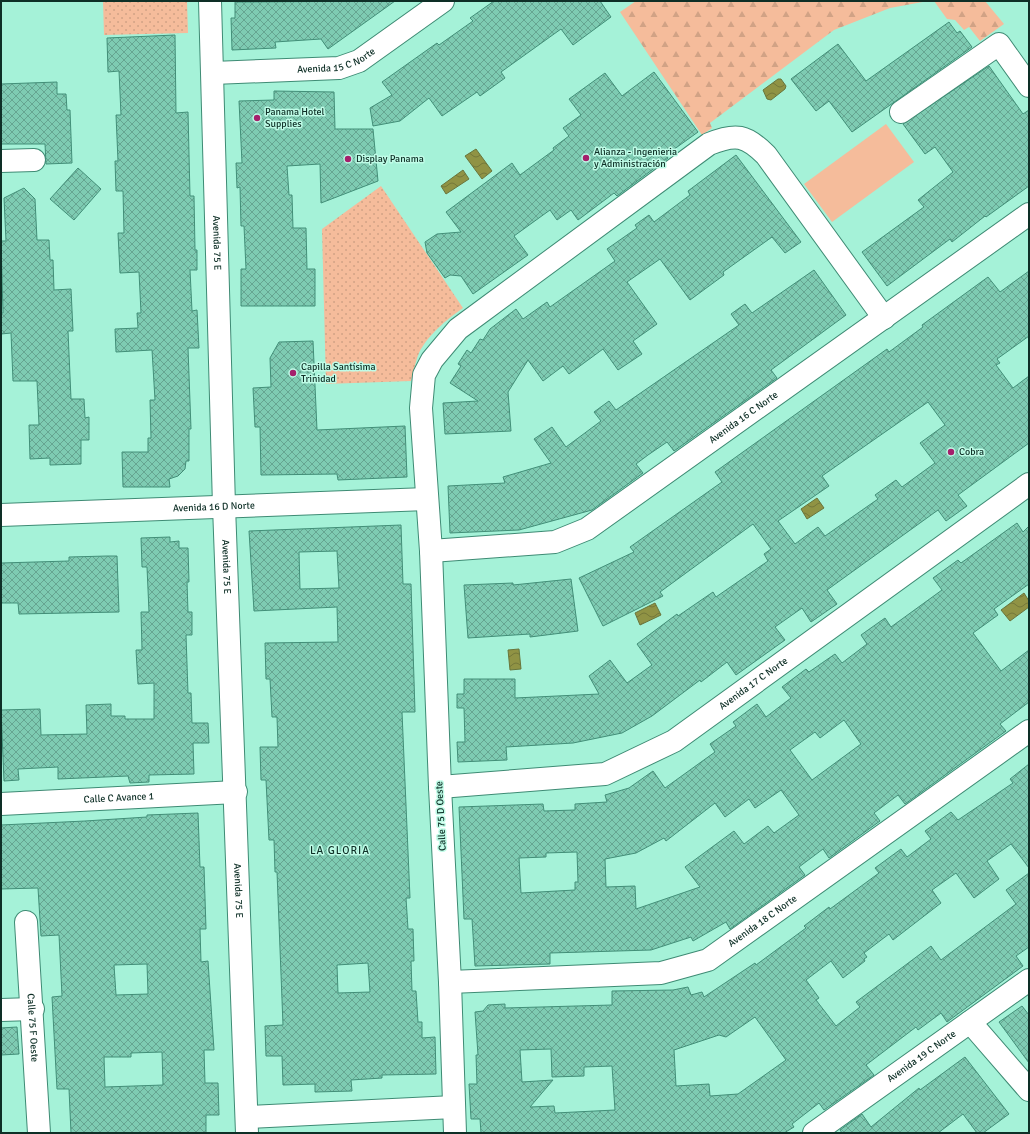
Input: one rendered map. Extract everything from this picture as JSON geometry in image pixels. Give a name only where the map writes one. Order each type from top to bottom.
[{"type":"street","name":"Avenida 75 E","points":[[210,1],[224,506],[236,792],[247,1125]]},
{"type":"street","name":"Avenida 15 C Norte","points":[[213,73],[339,68],[359,61],[443,1]]},
{"type":"street","points":[[901,112],[999,44],[1029,86]]},
{"type":"street","name":"Calle 75 D Oeste","points":[[455,1133],[450,982],[440,786],[431,551],[422,390],[424,376],[432,360],[458,329],[710,144],[724,138],[738,136],[754,143],[766,155],[884,318]]},
{"type":"street","points":[[1,161],[34,160]]},
{"type":"street","name":"Avenida 16 C Norte","points":[[431,551],[555,542],[587,529],[1029,214]]},
{"type":"street","name":"Avenida 17 C Norte","points":[[440,786],[605,774],[674,741],[1029,484]]},
{"type":"street","name":"Avenida 16 D Norte","points":[[1,515],[427,500]]},
{"type":"street","name":"Avenida 18 C Norte","points":[[450,982],[661,973],[708,960],[1029,731]]},
{"type":"street","name":"Calle C Avance 1","points":[[1,804],[236,792]]},
{"type":"street","name":"Calle 75 F Oeste","points":[[26,922],[33,1009],[39,1133]]},
{"type":"street","name":"Avenida 19 C Norte","points":[[814,1133],[1029,980]]},
{"type":"street","points":[[1,1010],[33,1009]]},
{"type":"street","points":[[970,1022],[1029,1090]]},
{"type":"street","points":[[247,1125],[454,1107]]},
{"type":"green space","points":[[103,1],[187,1],[188,33],[104,35]]},
{"type":"green space","points":[[636,1],[928,1],[890,8],[834,30],[710,123],[712,128],[702,135],[620,12]]},
{"type":"green space","points":[[934,1],[985,1],[1004,24],[980,41],[969,27],[964,30],[955,20],[947,19]]},
{"type":"green space","points":[[886,124],[914,162],[832,222],[804,184]]},
{"type":"green space","points":[[381,186],[463,308],[450,317],[427,340],[419,353],[411,381],[326,384],[322,229]]},
{"type":"water","points":[[778,79],[781,79],[786,86],[785,89],[771,100],[767,99],[763,90]]},
{"type":"water","points":[[476,149],[492,171],[482,179],[465,156]]},
{"type":"water","points":[[463,170],[469,179],[446,194],[441,186]]},
{"type":"water","points":[[817,498],[824,508],[807,519],[801,509]]},
{"type":"water","points":[[1024,593],[1029,601],[1029,607],[1010,621],[1001,610]]},
{"type":"water","points":[[655,603],[661,615],[640,625],[635,613]]},
{"type":"water","points":[[519,649],[521,669],[510,670],[508,650]]},
{"type":"building","points":[[395,1],[328,49],[321,39],[275,42],[276,48],[232,50],[231,18],[235,18],[235,2]]},
{"type":"building","points":[[494,1],[600,1],[611,17],[573,45],[561,29],[501,72],[505,78],[480,96],[477,92],[442,116],[429,98],[400,121],[373,126],[370,108],[392,95],[382,82],[437,43],[439,45],[473,21],[470,18]]},
{"type":"building","points":[[949,22],[957,33],[960,31],[972,47],[852,132],[829,101],[816,111],[791,79],[838,44],[866,81]]},
{"type":"building","points":[[175,35],[176,113],[188,112],[190,196],[194,196],[195,250],[197,250],[197,270],[190,270],[192,311],[197,310],[199,348],[188,348],[191,429],[189,429],[189,461],[186,461],[185,469],[178,476],[169,479],[170,487],[123,487],[122,452],[148,452],[148,438],[151,438],[150,400],[155,400],[152,350],[116,352],[115,329],[138,328],[137,313],[141,313],[139,272],[120,273],[118,233],[124,233],[123,191],[116,191],[115,161],[118,161],[116,115],[121,115],[119,71],[108,72],[107,38]]},
{"type":"building","points":[[989,66],[1023,114],[1029,110],[1029,186],[986,217],[985,216],[952,242],[950,239],[887,286],[862,252],[924,207],[918,200],[953,172],[935,147],[925,154],[903,124]]},
{"type":"building","points":[[654,72],[698,132],[666,155],[668,158],[617,196],[614,193],[578,220],[571,210],[557,220],[550,210],[514,236],[528,255],[473,294],[461,276],[450,275],[445,278],[427,253],[425,242],[437,234],[461,232],[446,212],[512,163],[520,175],[554,150],[553,148],[569,136],[563,128],[581,115],[569,99],[605,73],[622,96]]},
{"type":"building","points":[[57,82],[57,94],[66,94],[67,110],[70,110],[72,163],[46,164],[45,144],[1,144],[1,84]]},
{"type":"building","points":[[274,91],[334,92],[335,129],[373,129],[378,181],[321,203],[320,164],[287,166],[289,195],[292,195],[293,228],[306,228],[307,269],[315,269],[315,306],[241,306],[241,269],[246,269],[244,226],[241,226],[240,187],[237,188],[236,163],[242,163],[239,101],[274,100]]},
{"type":"building","points":[[736,155],[801,242],[785,253],[772,237],[723,272],[724,275],[690,300],[660,259],[627,282],[657,324],[633,341],[642,354],[618,370],[603,349],[569,374],[563,366],[543,381],[528,360],[508,392],[511,431],[445,434],[443,403],[478,401],[450,383],[461,366],[458,364],[467,350],[471,353],[480,339],[483,340],[490,329],[516,309],[523,319],[547,302],[550,307],[615,261],[607,249],[637,228],[635,225],[649,215],[654,222],[690,195],[688,191]]},
{"type":"building","points":[[78,168],[101,189],[74,220],[50,199]]},
{"type":"building","points":[[24,188],[35,199],[37,240],[49,240],[50,260],[53,260],[54,290],[71,289],[73,331],[68,331],[71,399],[84,399],[85,418],[89,417],[89,440],[81,440],[81,464],[50,465],[50,458],[30,459],[29,425],[39,425],[37,381],[13,381],[11,333],[1,334],[1,313],[3,313],[1,241],[6,241],[4,198]]},
{"type":"building","points":[[814,270],[846,315],[771,370],[777,378],[674,451],[667,442],[648,455],[636,464],[643,473],[592,510],[519,530],[450,533],[448,486],[505,483],[503,477],[551,463],[534,439],[552,427],[566,447],[601,421],[594,412],[609,401],[616,410],[739,325],[731,314],[745,304],[752,313]]},
{"type":"building","points":[[1029,271],[1029,336],[997,359],[1000,363],[996,365],[1013,388],[1029,376],[1029,443],[958,495],[967,506],[946,521],[938,510],[827,590],[837,604],[811,622],[802,608],[775,627],[785,640],[736,675],[727,662],[652,716],[622,733],[573,743],[506,747],[507,760],[458,762],[457,742],[465,742],[464,708],[457,708],[457,694],[464,694],[464,679],[515,679],[515,698],[599,694],[589,676],[610,660],[627,683],[652,665],[637,644],[677,614],[678,616],[713,592],[716,597],[768,561],[764,554],[771,549],[753,524],[660,592],[663,596],[603,626],[579,578],[634,552],[630,547],[722,482],[715,472],[887,349],[889,352],[923,327],[922,325],[988,277],[1000,292]],"holes":[[[928,402],[945,425],[920,443],[935,463],[902,487],[896,480],[875,495],[878,499],[825,536],[818,527],[795,544],[778,521],[829,486],[822,476]]]},
{"type":"building","points":[[313,341],[317,430],[405,426],[407,477],[338,480],[337,474],[261,475],[260,427],[255,427],[253,388],[271,387],[270,358],[279,342]]},
{"type":"building","points":[[1017,523],[1023,532],[1029,526],[1029,584],[994,609],[998,615],[973,633],[1001,671],[1029,650],[1029,702],[1000,724],[1006,731],[905,804],[898,795],[874,813],[880,821],[829,858],[823,849],[799,867],[805,875],[730,929],[726,922],[693,941],[691,937],[651,950],[550,953],[550,964],[475,966],[472,919],[464,919],[459,807],[543,804],[544,811],[575,810],[575,804],[607,802],[605,795],[629,788],[653,771],[665,788],[715,752],[710,744],[736,726],[733,722],[757,704],[766,717],[791,698],[782,687],[806,669],[809,672],[835,654],[842,663],[867,644],[861,635],[885,618],[891,627],[942,590],[933,578],[958,560],[961,563]],"holes":[[[844,720],[861,744],[812,780],[790,750],[815,732],[820,738]],[[781,790],[799,815],[774,833],[768,826],[744,844],[734,831],[685,867],[700,887],[636,909],[635,886],[606,887],[605,859],[636,853],[664,838],[666,841],[715,803],[725,817],[749,799],[755,808]],[[577,852],[578,882],[575,882],[575,890],[521,893],[519,858],[546,857],[546,853]]]},
{"type":"building","points":[[401,525],[403,584],[411,584],[415,712],[402,712],[410,898],[406,898],[408,929],[413,929],[414,961],[411,961],[412,991],[416,991],[418,1022],[422,1022],[422,1038],[435,1037],[436,1074],[382,1075],[382,1078],[351,1080],[352,1091],[315,1092],[315,1084],[283,1085],[282,1056],[266,1056],[265,1026],[283,1025],[277,872],[275,872],[274,840],[269,840],[266,780],[261,780],[260,747],[278,747],[277,717],[272,717],[270,679],[266,679],[265,643],[338,642],[337,607],[254,611],[249,531]],"holes":[[[337,551],[339,588],[300,589],[299,552]],[[368,963],[370,992],[338,993],[337,965]]]},
{"type":"building","points":[[170,537],[170,542],[179,541],[179,548],[188,548],[188,612],[192,612],[192,635],[186,635],[188,693],[191,693],[192,723],[208,723],[209,743],[193,743],[194,774],[149,775],[149,782],[130,783],[128,776],[58,779],[58,767],[18,769],[19,780],[4,781],[1,710],[40,709],[41,735],[87,734],[86,705],[111,704],[111,716],[125,716],[125,719],[154,719],[154,683],[138,684],[136,650],[142,650],[141,612],[149,612],[147,567],[142,567],[141,538]]},
{"type":"building","points":[[117,556],[119,612],[19,614],[18,603],[1,603],[1,563],[69,561],[69,557]]},
{"type":"building","points":[[571,579],[578,631],[530,637],[530,634],[468,638],[464,585],[513,583],[513,585]]},
{"type":"building","points":[[1029,764],[1029,868],[1011,844],[987,861],[999,879],[974,898],[956,873],[932,890],[941,903],[893,940],[889,934],[864,953],[867,957],[864,959],[865,961],[843,978],[831,961],[806,980],[819,998],[816,1000],[836,1026],[860,1007],[856,1002],[931,946],[941,960],[1016,904],[1006,890],[1029,873],[1029,947],[1016,956],[1023,966],[947,1022],[941,1013],[918,1030],[916,1027],[866,1065],[874,1075],[824,1110],[819,1103],[792,1124],[794,1127],[784,1133],[481,1133],[480,1119],[471,1119],[469,1084],[477,1084],[476,1055],[478,1055],[475,1012],[483,1011],[488,1005],[505,1004],[505,1008],[612,1005],[612,991],[673,990],[688,987],[691,995],[702,992],[704,997],[755,963],[756,965],[806,928],[804,926],[829,907],[830,909],[879,873],[875,868],[901,849],[907,857],[931,839],[925,831],[951,812],[958,820],[1013,783],[1010,779]],"holes":[[[755,1017],[786,1060],[738,1094],[710,1096],[709,1084],[676,1086],[674,1050],[719,1035],[726,1037]],[[551,1049],[552,1077],[584,1076],[584,1067],[612,1066],[615,1110],[555,1113],[554,1106],[530,1107],[553,1080],[522,1082],[520,1050]]]},
{"type":"building","points":[[198,813],[200,867],[204,867],[206,929],[200,929],[201,962],[208,961],[214,1050],[204,1050],[205,1083],[218,1083],[219,1115],[206,1115],[206,1133],[71,1133],[69,1089],[57,1089],[52,997],[62,996],[59,935],[41,936],[38,888],[1,889],[1,825],[147,817],[147,815]],"holes":[[[147,964],[148,994],[116,995],[114,965]],[[162,1052],[163,1085],[105,1087],[104,1057],[131,1057],[131,1053]]]},
{"type":"building","points":[[1022,1006],[1029,1015],[1029,1063],[999,1022]]},
{"type":"building","points":[[17,1027],[19,1054],[1,1055],[1,1028]]},
{"type":"building","points":[[965,1057],[1009,1114],[983,1133],[977,1133],[963,1114],[938,1133],[842,1133],[840,1130],[862,1114],[871,1127],[919,1088],[920,1090]]},
{"type":"place","name":"Panama Hotel Supplies","points":[[257,118]]},
{"type":"place","name":"Alianza - Ingenieria y Administración","points":[[586,158]]},
{"type":"place","name":"Display Panama","points":[[348,159]]},
{"type":"place","name":"Capilla Santísima Trinidad","points":[[293,373]]},
{"type":"place","name":"Cobra","points":[[951,452]]},
{"type":"district","name":"LA GLORIA","points":[[340,850]]}]
